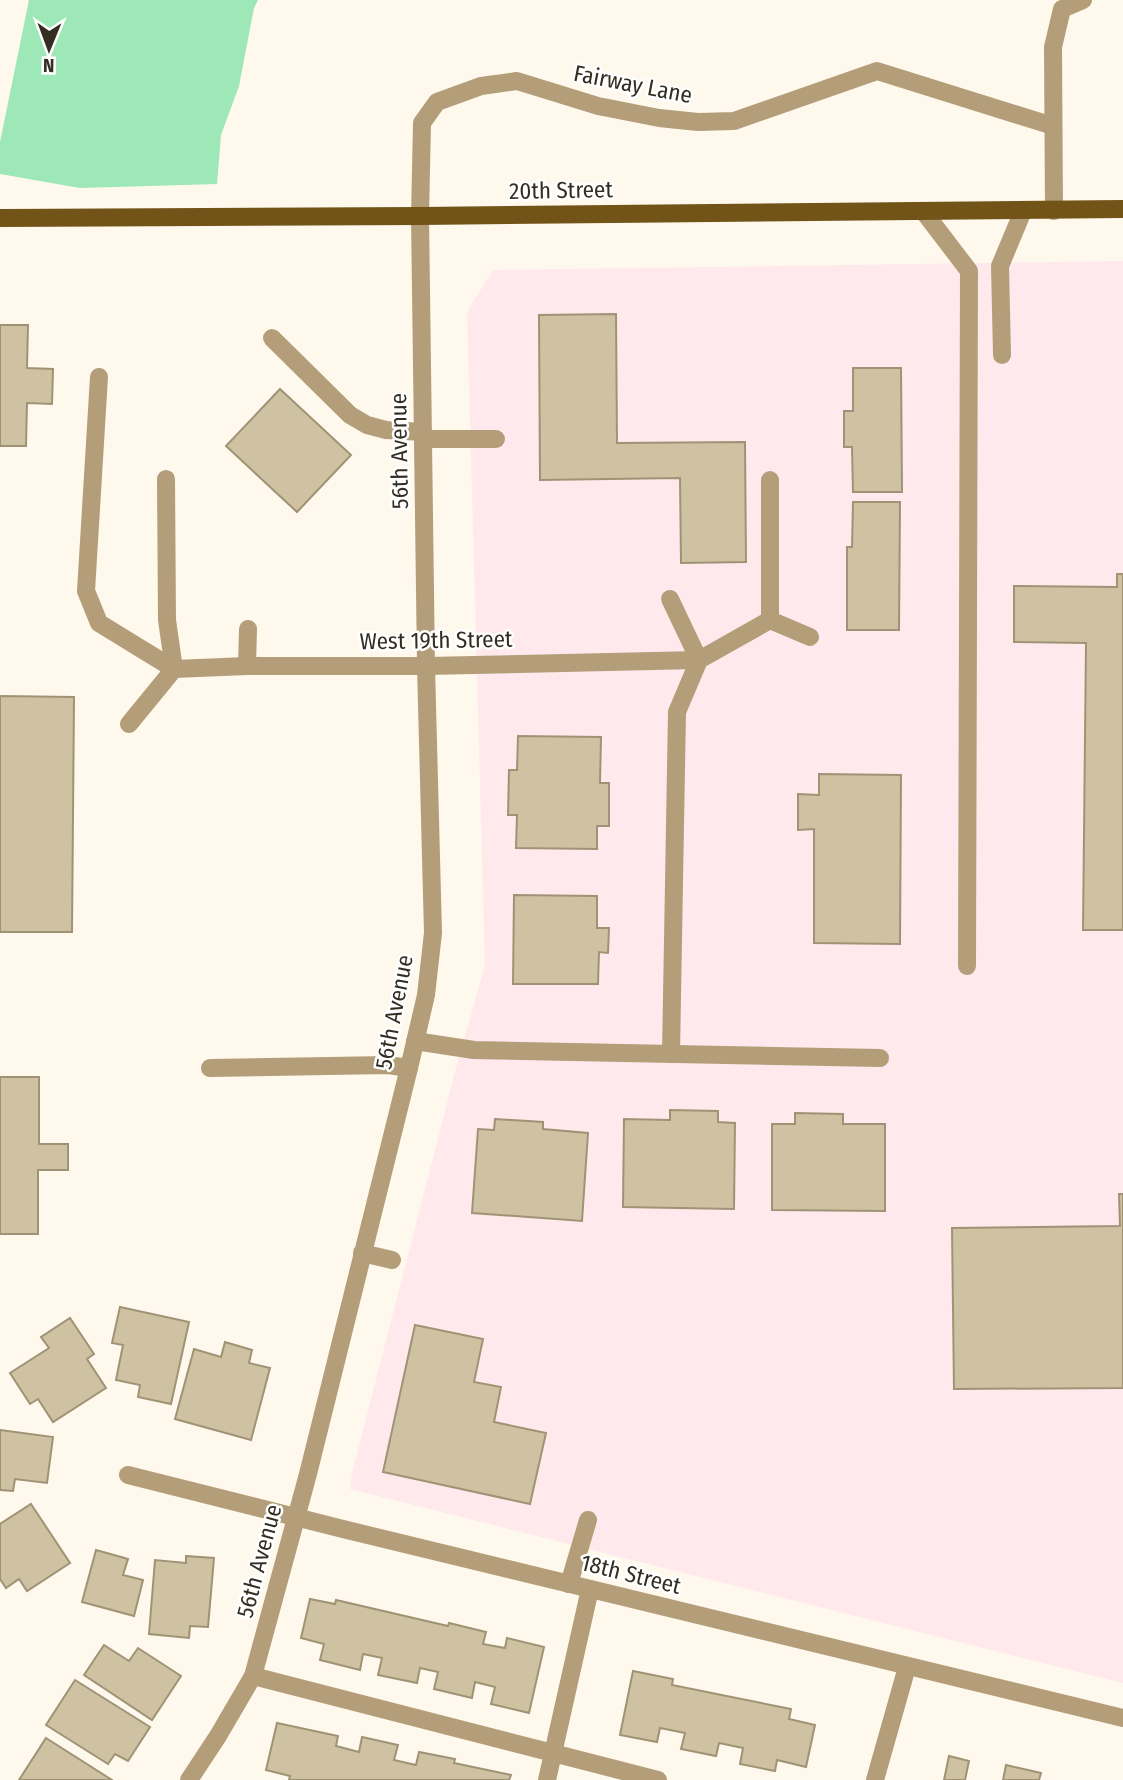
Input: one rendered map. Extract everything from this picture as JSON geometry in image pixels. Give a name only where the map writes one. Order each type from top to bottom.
[{"type":"main road","name":"20th Street","points":[[0,218],[1123,209]]},
{"type":"street","points":[[1054,211],[1053,47],[1062,9],[1083,0]]},
{"type":"street","name":"Fairway Lane","points":[[420,216],[422,123],[437,102],[481,86],[517,81],[598,106],[659,118],[698,122],[734,121],[877,71],[1054,126]]},
{"type":"street","points":[[1002,355],[1000,266],[1023,211]]},
{"type":"street","points":[[924,212],[969,271],[967,966]]},
{"type":"street","name":"56th Avenue","points":[[189,1780],[253,1676],[308,1474],[426,995],[433,933],[426,666],[420,216]]},
{"type":"street","points":[[272,338],[351,415],[367,425],[423,436],[496,439]]},
{"type":"street","points":[[99,377],[86,592],[99,623],[174,669]]},
{"type":"street","points":[[129,724],[174,669],[167,620],[166,479]]},
{"type":"street","points":[[770,480],[770,620]]},
{"type":"street","points":[[670,599],[699,660]]},
{"type":"street","points":[[770,620],[810,636]]},
{"type":"street","points":[[671,1054],[677,712],[699,660],[770,620]]},
{"type":"street","points":[[247,666],[248,629]]},
{"type":"street","name":"West 19th Street","points":[[174,669],[699,660]]},
{"type":"street","points":[[415,1041],[474,1049],[880,1059]]},
{"type":"street","points":[[210,1068],[388,1065],[409,1068]]},
{"type":"street","points":[[362,1253],[392,1260]]},
{"type":"street","name":"18th Street","points":[[128,1475],[1123,1718]]},
{"type":"street","points":[[569,1584],[587,1520]]},
{"type":"street","points":[[547,1780],[590,1589]]},
{"type":"street","points":[[875,1780],[907,1667]]},
{"type":"street","points":[[253,1676],[658,1780]]},
{"type":"shaded area","points":[[1123,261],[1123,1683],[350,1489],[455,1072],[485,965],[467,312],[493,270]]},
{"type":"green space","points":[[29,0],[258,0],[254,8],[239,86],[221,135],[217,184],[80,188],[0,174],[0,142]]},
{"type":"building","points":[[616,314],[617,443],[745,442],[746,562],[681,563],[680,478],[540,480],[539,315]]},
{"type":"building","points":[[0,325],[28,325],[27,368],[53,369],[52,404],[27,403],[26,446],[0,446]]},
{"type":"building","points":[[853,368],[901,368],[902,492],[853,492],[852,447],[844,447],[844,411],[853,411]]},
{"type":"building","points":[[280,389],[351,455],[297,512],[226,446]]},
{"type":"building","points":[[853,502],[900,502],[899,630],[847,630],[847,547],[852,547]]},
{"type":"building","points":[[1117,574],[1123,574],[1123,930],[1083,930],[1086,643],[1014,642],[1014,586],[1117,587]]},
{"type":"building","points":[[0,696],[74,697],[72,932],[0,932]]},
{"type":"building","points":[[518,736],[601,737],[600,783],[609,783],[609,826],[597,826],[597,849],[516,848],[517,815],[508,815],[509,770],[517,770]]},
{"type":"building","points":[[819,774],[901,775],[900,944],[814,943],[814,829],[798,830],[798,794],[819,795]]},
{"type":"building","points":[[514,895],[597,896],[597,928],[609,928],[608,953],[599,952],[598,984],[513,984]]},
{"type":"building","points":[[0,1077],[39,1077],[39,1144],[68,1144],[68,1170],[38,1170],[38,1234],[0,1234]]},
{"type":"building","points":[[670,1110],[718,1111],[718,1122],[735,1123],[734,1209],[623,1207],[624,1119],[670,1120]]},
{"type":"building","points":[[795,1113],[843,1114],[843,1124],[885,1124],[885,1211],[772,1210],[772,1124],[795,1124]]},
{"type":"building","points":[[495,1119],[543,1122],[543,1129],[588,1133],[582,1221],[472,1213],[478,1129],[494,1130]]},
{"type":"building","points":[[1119,1194],[1123,1194],[1123,1388],[954,1389],[952,1228],[1120,1226]]},
{"type":"building","points":[[120,1307],[189,1322],[171,1404],[138,1397],[140,1385],[116,1380],[123,1345],[112,1343]]},
{"type":"building","points":[[70,1318],[94,1354],[87,1359],[106,1388],[53,1422],[38,1399],[30,1404],[10,1373],[49,1348],[41,1337]]},
{"type":"building","points":[[415,1325],[483,1339],[474,1382],[501,1387],[494,1422],[546,1433],[530,1504],[383,1472]]},
{"type":"building","points":[[225,1342],[252,1350],[249,1363],[270,1368],[251,1440],[175,1419],[194,1349],[221,1357]]},
{"type":"building","points":[[0,1430],[53,1437],[47,1483],[15,1479],[13,1491],[0,1490]]},
{"type":"building","points":[[31,1504],[70,1563],[27,1591],[19,1579],[6,1588],[0,1579],[0,1524]]},
{"type":"building","points":[[96,1550],[128,1559],[123,1575],[143,1580],[134,1616],[82,1602]]},
{"type":"building","points":[[186,1556],[214,1558],[208,1627],[190,1626],[189,1638],[149,1634],[155,1560],[186,1563]]},
{"type":"building","points":[[310,1599],[335,1604],[336,1600],[486,1632],[483,1644],[505,1648],[507,1638],[544,1647],[529,1713],[491,1704],[495,1687],[475,1682],[472,1698],[434,1689],[438,1672],[420,1668],[417,1683],[378,1675],[382,1658],[363,1654],[360,1670],[320,1660],[324,1644],[301,1638]]},
{"type":"building","points":[[104,1645],[129,1661],[138,1648],[181,1676],[152,1720],[84,1675]]},
{"type":"building","points":[[633,1671],[673,1679],[672,1685],[791,1709],[789,1719],[815,1725],[806,1767],[777,1760],[775,1771],[740,1764],[743,1748],[719,1743],[716,1756],[681,1749],[685,1733],[660,1728],[657,1742],[620,1735]]},
{"type":"building","points":[[75,1680],[150,1727],[128,1761],[115,1754],[108,1764],[46,1725]]},
{"type":"building","points":[[277,1723],[338,1736],[336,1746],[359,1752],[362,1737],[398,1745],[394,1760],[416,1765],[419,1752],[455,1759],[454,1763],[511,1775],[509,1780],[289,1780],[290,1776],[266,1770]]},
{"type":"building","points":[[46,1738],[112,1780],[19,1780]]},
{"type":"building","points":[[949,1756],[969,1761],[965,1780],[944,1780]]},
{"type":"building","points":[[1006,1765],[1041,1773],[1039,1780],[1003,1780]]}]
